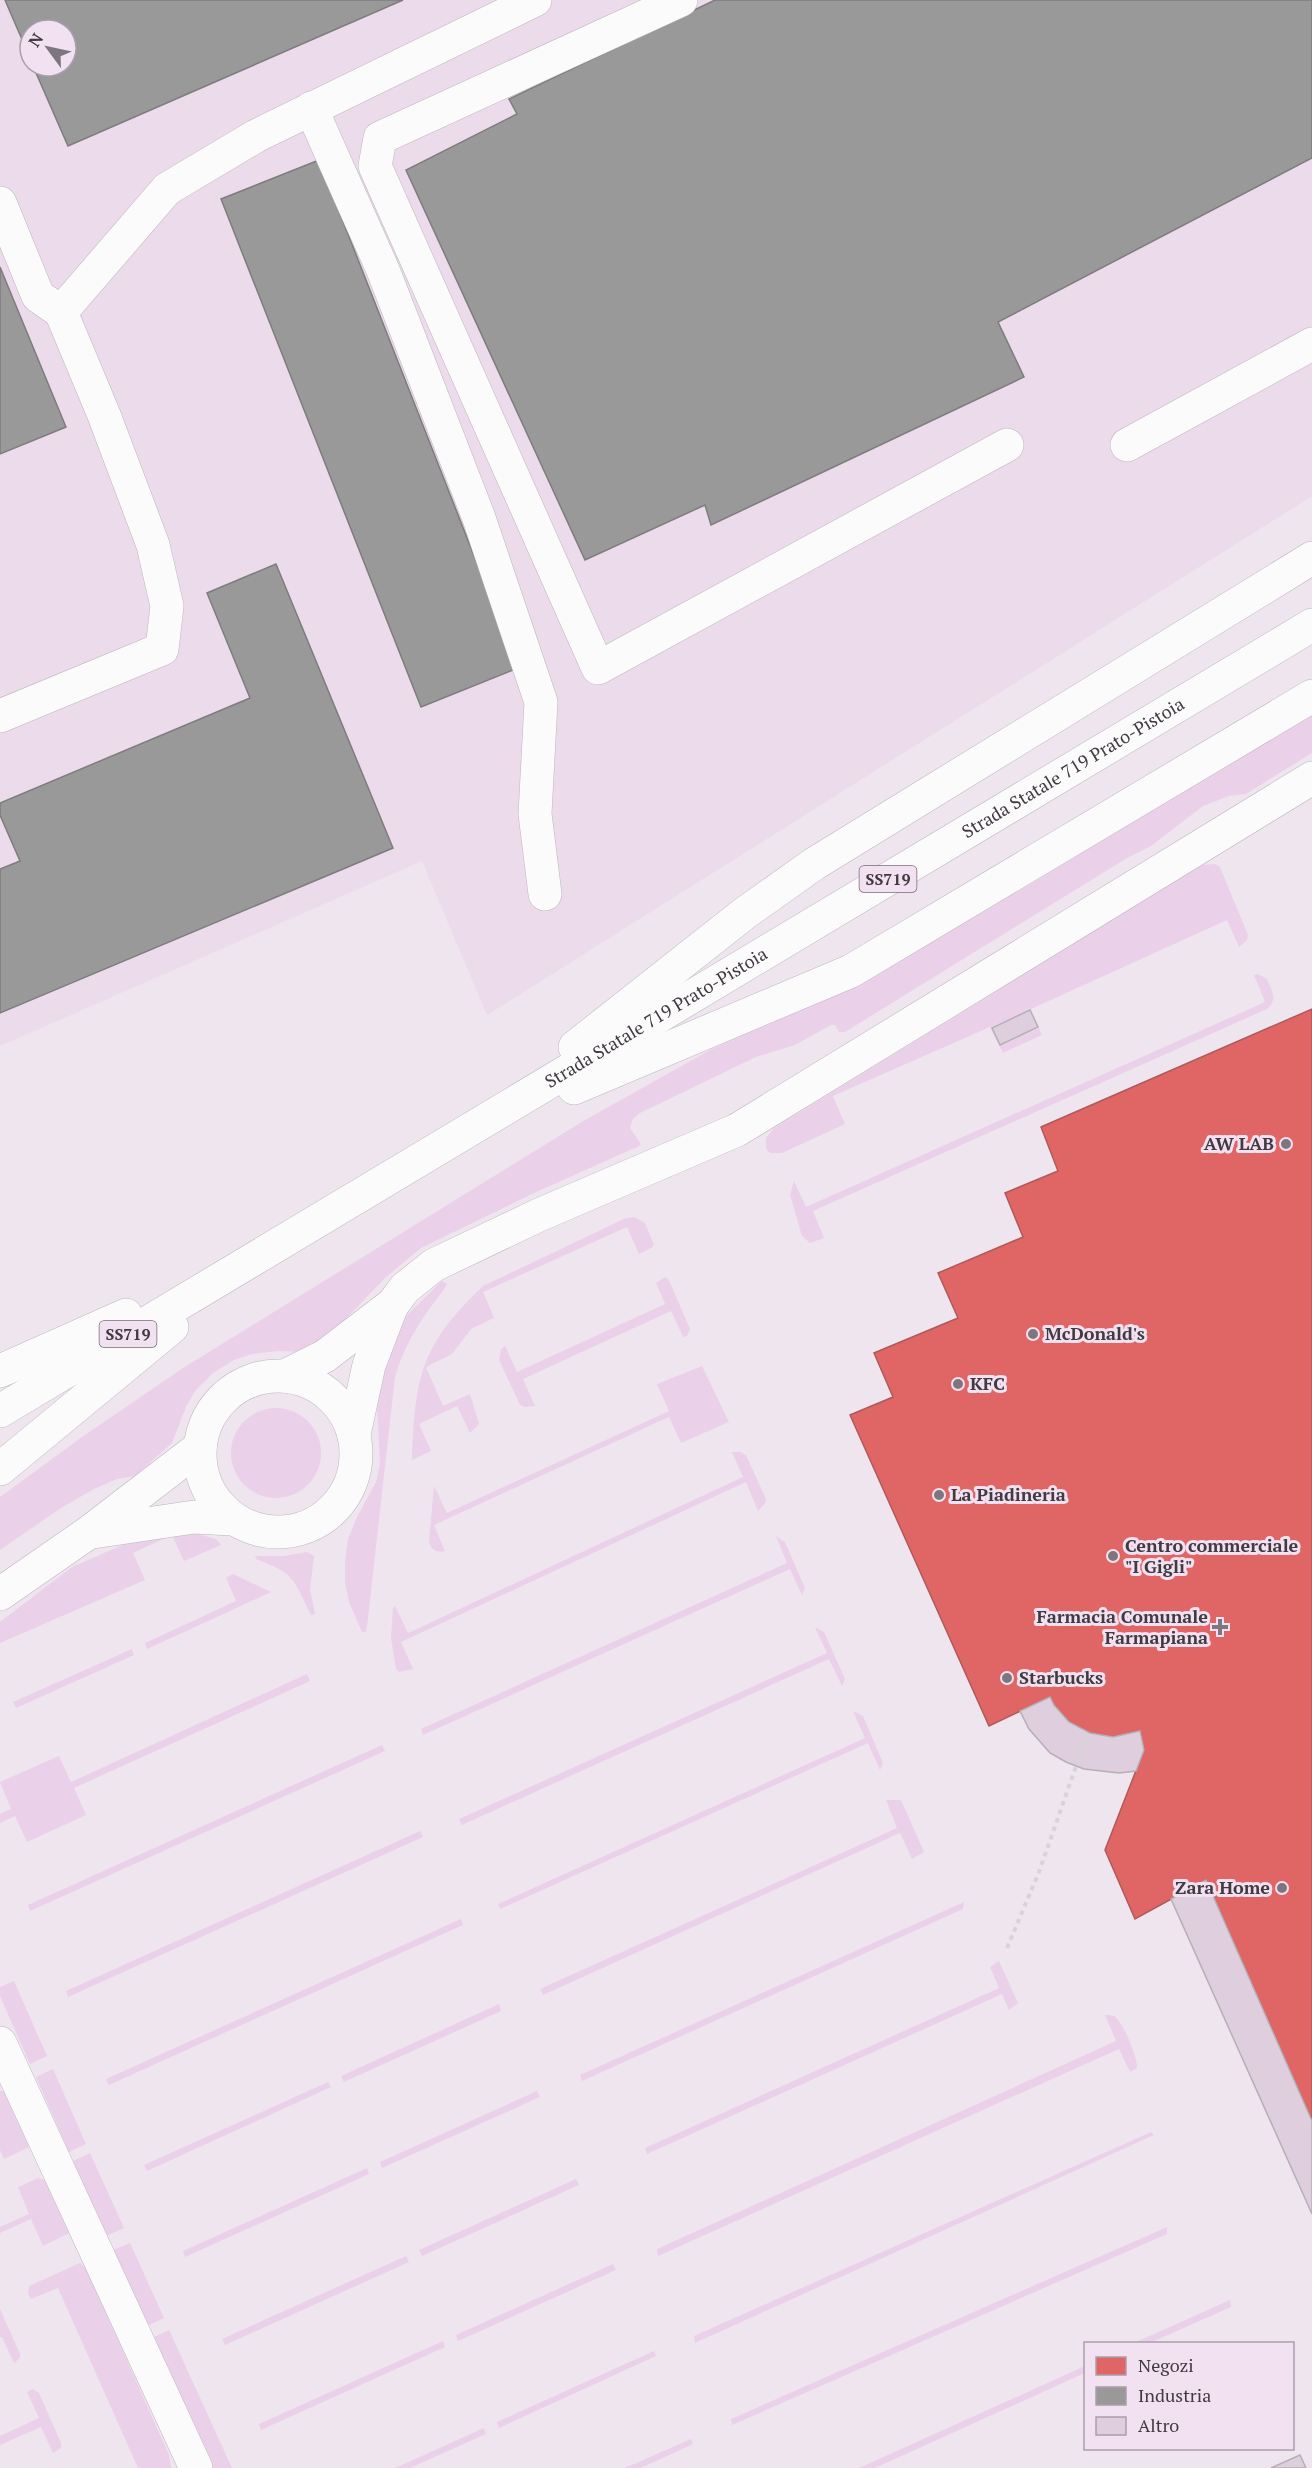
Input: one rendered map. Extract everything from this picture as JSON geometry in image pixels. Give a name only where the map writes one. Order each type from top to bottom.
[{"type":"main road","points":[[61,312],[167,189],[256,136],[535,0]]},
{"type":"main road","points":[[681,0],[380,138],[375,166],[598,668],[1007,445]]},
{"type":"main road","points":[[311,108],[383,270],[479,518],[541,702],[535,814],[545,894]]},
{"type":"main road","points":[[0,203],[38,296],[61,312],[104,415],[153,545],[166,606],[162,648],[0,716]]},
{"type":"main road","points":[[1126,445],[1312,344]]},
{"type":"main road","points":[[464,1134],[745,913],[814,864],[1312,558]]},
{"type":"main road","name":"Strada Statale 719 Prato-Pistoia","points":[[0,1411],[1312,625]]},
{"type":"main road","points":[[464,1134],[851,971],[1312,696]]},
{"type":"main road","points":[[88,1533],[194,1517],[232,1519],[254,1529],[276,1533],[300,1530],[321,1520],[339,1503],[351,1482],[356,1458],[354,1434],[369,1365],[393,1304],[405,1288],[434,1265],[559,1206],[737,1130],[1312,778]]},
{"type":"main road","points":[[0,1371],[256,1257]]},
{"type":"main road","points":[[0,1469],[256,1257]]},
{"type":"main road","points":[[285,1376],[325,1356],[393,1304]]},
{"type":"main road","points":[[232,1519],[216,1502],[206,1486],[200,1466],[200,1447],[206,1423],[219,1403],[238,1387],[260,1378],[285,1376],[308,1382],[328,1394],[344,1411],[354,1434]]},
{"type":"main road","points":[[0,1594],[88,1533],[200,1447]]},
{"type":"main road","points":[[0,2043],[195,2468]]},
{"type":"path","points":[[1007,1948],[1039,1872],[1087,1735]]},
{"type":"shaded area","points":[[0,0],[1312,0],[1312,496],[487,1015],[422,861],[0,1046]]},
{"type":"shaded area","points":[[1312,714],[1312,753],[1246,794],[1229,796],[1203,806],[1151,846],[1127,858],[845,1032],[839,1032],[835,1025],[831,1025],[795,1045],[756,1057],[640,1113],[633,1119],[630,1128],[641,1144],[637,1147],[534,1193],[421,1248],[386,1277],[330,1335],[303,1352],[277,1351],[252,1354],[234,1360],[213,1373],[195,1391],[172,1443],[135,1476],[117,1479],[94,1489],[61,1508],[0,1550],[0,1497],[183,1368],[585,1120],[712,1049],[884,969],[999,903]]},
{"type":"shaded area","points":[[1215,864],[1220,867],[1248,935],[1247,940],[1239,947],[1227,920],[1031,1009],[1042,1035],[1003,1053],[990,1027],[833,1096],[845,1124],[782,1153],[770,1153],[766,1149],[766,1138],[774,1128],[1202,865]],"holes":[[[1030,1010],[1038,1028],[1000,1045],[992,1028]]]},
{"type":"shaded area","points":[[1258,974],[1267,979],[1272,991],[1273,999],[1267,1009],[813,1211],[824,1238],[810,1243],[802,1236],[790,1195],[794,1181],[806,1207],[1265,1002],[1254,975]]},
{"type":"shaded area","points":[[634,1217],[645,1223],[654,1245],[639,1254],[627,1227],[483,1292],[494,1318],[471,1329],[452,1354],[426,1367],[443,1406],[470,1394],[479,1424],[470,1433],[457,1406],[419,1424],[431,1451],[412,1460],[416,1406],[425,1364],[446,1326],[462,1307],[483,1286],[626,1218]]},
{"type":"shaded area","points":[[665,1277],[669,1280],[690,1329],[687,1336],[683,1337],[671,1311],[523,1379],[535,1406],[520,1405],[499,1360],[501,1349],[505,1346],[517,1372],[665,1304],[656,1283]]},
{"type":"shaded area","points":[[442,1281],[447,1284],[416,1330],[404,1352],[395,1377],[367,1627],[366,1632],[362,1632],[349,1602],[345,1583],[345,1561],[348,1539],[376,1482],[380,1465],[376,1383],[403,1319]]},
{"type":"shaded area","points":[[702,1366],[729,1422],[681,1443],[669,1417],[434,1525],[445,1551],[439,1552],[431,1547],[429,1541],[434,1486],[447,1513],[669,1411],[657,1384]]},
{"type":"shaded area","points":[[276,1408],[293,1411],[308,1421],[318,1436],[321,1453],[318,1470],[308,1485],[293,1495],[276,1498],[259,1495],[244,1485],[234,1470],[231,1453],[234,1436],[244,1421],[259,1411]]},
{"type":"shaded area","points":[[732,1452],[746,1455],[765,1497],[766,1502],[758,1511],[746,1482],[401,1642],[413,1669],[399,1672],[396,1669],[391,1638],[395,1606],[408,1633],[743,1477]]},
{"type":"shaded area","points":[[186,1531],[216,1539],[221,1545],[184,1561],[172,1535],[133,1553],[145,1580],[0,1643],[0,1622],[72,1567],[134,1540]]},
{"type":"shaded area","points":[[776,1536],[785,1542],[805,1588],[802,1595],[790,1569],[423,1735],[421,1729],[787,1563]]},
{"type":"shaded area","points":[[307,1552],[314,1556],[310,1590],[315,1614],[311,1615],[292,1579],[279,1569],[256,1559],[255,1556],[284,1556]]},
{"type":"shaded area","points":[[233,1574],[271,1592],[147,1649],[145,1643],[236,1601],[226,1578]]},
{"type":"shaded area","points":[[815,1627],[824,1632],[845,1679],[842,1686],[829,1659],[462,1825],[459,1819],[827,1653]]},
{"type":"shaded area","points":[[132,1649],[134,1655],[16,1708],[13,1702]]},
{"type":"shaded area","points":[[307,1674],[310,1681],[74,1788],[86,1815],[27,1842],[15,1816],[0,1823],[0,1814],[11,1809],[0,1782],[59,1756],[71,1782]]},
{"type":"shaded area","points":[[853,1711],[863,1716],[883,1763],[880,1770],[868,1743],[500,1909],[498,1904],[865,1738]]},
{"type":"shaded area","points":[[382,1745],[385,1751],[30,1911],[28,1905]]},
{"type":"shaded area","points":[[886,1800],[901,1800],[924,1852],[912,1859],[900,1833],[543,1995],[540,1989],[897,1828]]},
{"type":"shaded area","points":[[420,1831],[423,1837],[68,1997],[66,1991]]},
{"type":"shaded area","points":[[964,1902],[963,1909],[582,2081],[580,2075]]},
{"type":"shaded area","points":[[461,1919],[463,1925],[109,2085],[106,2079]]},
{"type":"shaded area","points":[[999,1961],[1018,2003],[1009,2010],[1002,1994],[647,2154],[645,2148],[999,1988],[990,1967]]},
{"type":"shaded area","points":[[14,1981],[47,2056],[30,2064],[0,1996],[0,1987]]},
{"type":"shaded area","points":[[499,2004],[501,2011],[344,2082],[341,2076]]},
{"type":"shaded area","points":[[1105,2015],[1118,2019],[1129,2040],[1137,2068],[1130,2072],[1119,2049],[658,2256],[657,2249],[1116,2041]]},
{"type":"shaded area","points":[[53,2069],[86,2144],[69,2152],[36,2077]]},
{"type":"shaded area","points":[[328,2082],[331,2087],[147,2171],[144,2165]]},
{"type":"shaded area","points":[[0,2091],[5,2091],[29,2147],[4,2159],[0,2150]]},
{"type":"shaded area","points":[[537,2091],[540,2097],[382,2168],[380,2162]]},
{"type":"shaded area","points":[[1151,2132],[1154,2135],[695,2343],[694,2336]]},
{"type":"shaded area","points":[[90,2153],[124,2228],[106,2236],[73,2161]]},
{"type":"shaded area","points":[[367,2168],[369,2174],[185,2257],[183,2251]]},
{"type":"shaded area","points":[[38,2178],[45,2180],[69,2233],[43,2246],[31,2219],[0,2233],[0,2227],[29,2214],[18,2187]]},
{"type":"shaded area","points":[[576,2179],[579,2185],[422,2256],[419,2250]]},
{"type":"shaded area","points":[[1167,2227],[1167,2234],[732,2425],[731,2419]]},
{"type":"shaded area","points":[[130,2243],[164,2318],[147,2326],[113,2250]]},
{"type":"shaded area","points":[[406,2256],[409,2262],[225,2345],[222,2339]]},
{"type":"shaded area","points":[[80,2263],[86,2268],[169,2455],[171,2468],[138,2468],[58,2288],[31,2299],[28,2294],[29,2286]]},
{"type":"shaded area","points":[[613,2264],[616,2270],[458,2341],[456,2335]]},
{"type":"shaded area","points":[[1230,2300],[1231,2307],[1152,2342],[1136,2342]]},
{"type":"shaded area","points":[[0,2309],[20,2354],[20,2358],[14,2363],[0,2337]]},
{"type":"shaded area","points":[[169,2330],[232,2468],[212,2468],[154,2337]]},
{"type":"shaded area","points":[[443,2341],[445,2347],[261,2430],[259,2424]]},
{"type":"shaded area","points":[[654,2351],[656,2356],[499,2428],[497,2422]]},
{"type":"shaded area","points":[[1084,2366],[1084,2373],[875,2468],[859,2468]]},
{"type":"shaded area","points":[[33,2389],[39,2393],[61,2443],[61,2448],[53,2453],[41,2427],[0,2445],[0,2436],[39,2418],[27,2392]]},
{"type":"shaded area","points":[[484,2428],[486,2434],[410,2468],[395,2468]]},
{"type":"shaded area","points":[[691,2439],[693,2444],[641,2468],[625,2468]]},
{"type":"building: Negozi","name":"Centro commerciale \"I Gigli\"","points":[[1312,1009],[1312,2121],[1206,1880],[1135,1919],[1105,1850],[1144,1750],[1140,1731],[1113,1737],[1090,1733],[1069,1722],[1050,1697],[989,1726],[850,1415],[893,1397],[874,1353],[958,1318],[938,1273],[1023,1237],[1005,1193],[1058,1171],[1041,1127]]},
{"type":"building: Industria","points":[[5,0],[403,0],[68,146],[38,78],[78,78],[78,18],[18,18],[18,30]]},
{"type":"building: Industria","points":[[715,0],[1312,0],[1312,158],[998,322],[1024,377],[711,525],[705,505],[585,560],[406,170],[517,114],[509,99]]},
{"type":"building: Industria","points":[[319,160],[518,668],[421,707],[221,199]]},
{"type":"building: Industria","points":[[0,267],[66,427],[0,454]]},
{"type":"building: Industria","points":[[276,564],[393,848],[0,1013],[0,869],[20,861],[0,815],[0,803],[250,698],[207,593]]},
{"type":"building: Altro","points":[[1030,1010],[1038,1027],[1000,1045],[992,1028]]},
{"type":"building: Altro","points":[[1050,1697],[1069,1722],[1090,1733],[1113,1737],[1140,1731],[1144,1750],[1136,1771],[1119,1773],[1084,1769],[1050,1753],[1029,1729],[1020,1711]]},
{"type":"building: Altro","points":[[1206,1880],[1312,2121],[1312,2214],[1171,1899]]},
{"type":"building: Altro","points":[[1300,2455],[1306,2468],[1271,2468]]},
{"type":"place","name":"AW LAB","points":[[1286,1144]]},
{"type":"place","name":"McDonald's","points":[[1033,1334]]},
{"type":"place","name":"KFC","points":[[958,1384]]},
{"type":"place","name":"La Piadineria","points":[[939,1495]]},
{"type":"place","name":"Centro commerciale \"I Gigli\"","points":[[1113,1556]]},
{"type":"place","name":"Farmacia Comunale Farmapiana","points":[[1220,1627]]},
{"type":"place","name":"Starbucks","points":[[1007,1678]]},
{"type":"place","name":"Zara Home","points":[[1282,1888]]}]
